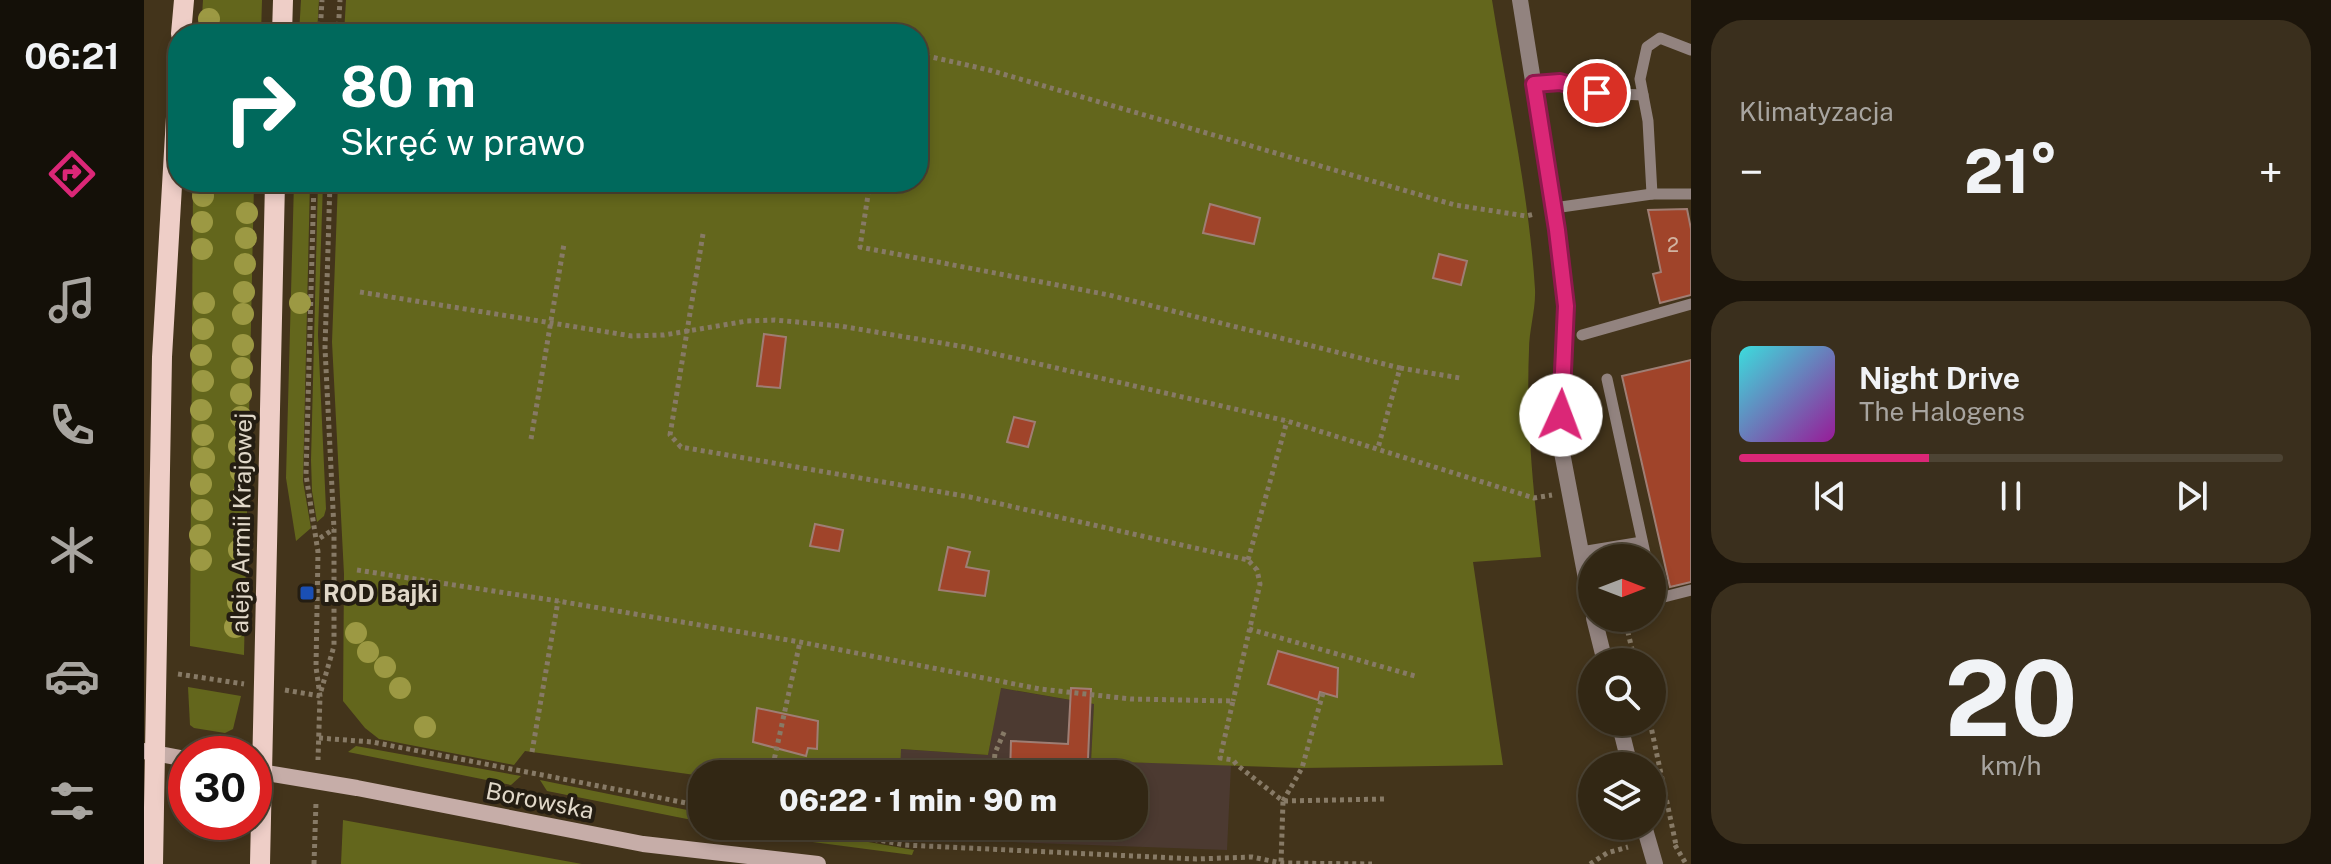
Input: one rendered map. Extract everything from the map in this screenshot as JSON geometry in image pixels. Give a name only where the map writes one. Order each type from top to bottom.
[{"type":"main road","points":[[182,24],[184,0]]},
{"type":"main road","points":[[282,24],[283,0]]},
{"type":"main road","points":[[153,862],[149,752],[162,357],[172,192]]},
{"type":"main road","name":"aleja Armii Krajowej","points":[[259,736],[275,192]]},
{"type":"main road","name":"aleja Armii Krajowej","points":[[259,840],[260,864]]},
{"type":"street","points":[[1520,0],[1554,208],[1566,306],[1560,442],[1579,544]]},
{"type":"street","name":"Borowska","points":[[272,774],[643,844],[818,864]]},
{"type":"street","points":[[1648,840],[1655,864]]},
{"type":"lane","points":[[1652,194],[1648,121],[1640,79],[1647,47],[1660,38],[1691,50]]},
{"type":"lane","points":[[1534,84],[1549,81],[1597,93],[1643,95]]},
{"type":"lane","points":[[1554,208],[1652,194],[1691,194]]},
{"type":"lane","points":[[1582,335],[1691,304]]},
{"type":"lane","points":[[1607,379],[1642,542],[1630,544]]},
{"type":"lane","points":[[1666,596],[1691,590]]},
{"type":"path","points":[[321,24],[322,0]]},
{"type":"path","points":[[339,24],[340,0]]},
{"type":"path","points":[[928,56],[1004,74],[1455,205],[1526,216]]},
{"type":"path","points":[[314,192],[306,475],[318,538],[316,667],[320,696],[319,741],[372,742],[688,803]]},
{"type":"path","points":[[320,696],[334,646],[334,529],[325,348],[330,192]]},
{"type":"path","points":[[868,192],[860,247],[1109,295],[1400,368],[1460,378]]},
{"type":"path","points":[[703,234],[670,435],[681,447],[970,497],[1248,560],[1257,570],[1260,584],[1220,758],[1233,760],[1283,801],[1386,799]]},
{"type":"path","points":[[531,439],[564,244]]},
{"type":"path","points":[[360,292],[632,336],[664,335],[747,321],[775,320],[840,326],[965,347],[1287,421],[1534,498]]},
{"type":"path","points":[[1378,448],[1400,368]]},
{"type":"path","points":[[1248,560],[1287,421]]},
{"type":"path","points":[[318,538],[334,529]]},
{"type":"path","points":[[357,570],[800,642],[1040,689],[1131,699],[1233,701]]},
{"type":"path","points":[[532,752],[558,601]]},
{"type":"path","points":[[1249,629],[1415,676]]},
{"type":"path","points":[[774,760],[800,642]]},
{"type":"path","points":[[186,675],[248,685]]},
{"type":"path","points":[[291,691],[320,696]]},
{"type":"path","points":[[1281,863],[1283,801],[1302,768],[1323,693]]},
{"type":"path","points":[[994,760],[1005,730]]},
{"type":"path","points":[[1653,736],[1676,845]]},
{"type":"path","points":[[314,864],[316,818]]},
{"type":"path","points":[[878,840],[905,845],[1196,859],[1252,857],[1281,863],[1372,864]]},
{"type":"path","points":[[1590,864],[1607,853],[1629,847]]},
{"type":"shaded area","points":[[203,0],[262,0],[261,24],[202,24]]},
{"type":"shaded area","points":[[301,0],[319,0],[318,24],[300,24]]},
{"type":"shaded area","points":[[346,0],[1492,0],[1532,253],[1535,297],[1529,342],[1528,402],[1541,557],[1473,562],[1503,765],[1302,768],[1091,760],[1094,704],[1001,688],[988,755],[901,749],[901,760],[688,760],[688,774],[525,751],[514,765],[379,739],[365,728],[343,701],[344,574],[332,342],[338,192],[928,192],[928,24],[345,24]]},
{"type":"shaded area","points":[[193,192],[254,192],[244,655],[190,646]]},
{"type":"shaded area","points":[[294,192],[310,192],[303,481],[311,528],[296,541],[286,478]]},
{"type":"shaded area","points":[[318,192],[323,192],[318,335],[326,509],[317,522],[311,460]]},
{"type":"shaded area","points":[[188,687],[241,696],[233,729],[225,733],[190,725]]},
{"type":"shaded area","points":[[1000,688],[1094,704],[1091,760],[900,760],[900,749],[988,755]]},
{"type":"shaded area","points":[[356,746],[521,776],[511,785],[348,752]]},
{"type":"shaded area","points":[[1148,763],[1231,765],[1227,850],[956,840],[1148,840]]},
{"type":"shaded area","points":[[540,780],[688,810],[688,819],[547,791]]},
{"type":"shaded area","points":[[343,820],[582,864],[341,864]]},
{"type":"shaded area","points":[[800,840],[857,840],[914,850],[912,855]]},
{"type":"building","points":[[1210,204],[1260,218],[1254,244],[1203,233]]},
{"type":"building","points":[[1687,209],[1691,229],[1691,295],[1660,303],[1653,274],[1661,272],[1648,210]]},
{"type":"building","points":[[1439,254],[1467,261],[1461,285],[1433,278]]},
{"type":"building","points":[[764,334],[786,337],[780,388],[757,386]]},
{"type":"building","points":[[1691,360],[1691,582],[1670,587],[1666,544],[1660,544],[1622,376]]},
{"type":"building","points":[[1014,417],[1035,422],[1028,447],[1007,442]]},
{"type":"building","points":[[815,524],[843,530],[839,551],[810,546]]},
{"type":"building","points":[[948,547],[970,552],[966,567],[989,571],[985,596],[939,590]]},
{"type":"building","points":[[1278,651],[1338,668],[1337,697],[1320,692],[1318,700],[1268,684]]},
{"type":"building","points":[[1071,688],[1091,689],[1088,759],[1010,760],[1011,741],[1068,744]]},
{"type":"building","points":[[757,708],[818,721],[817,749],[808,748],[806,756],[753,742]]},
{"type":"place","name":"ROD Bajki","points":[[307,593]]},
{"type":"route","points":[[1561,415],[1566,306],[1534,84],[1560,82],[1597,93]]}]
